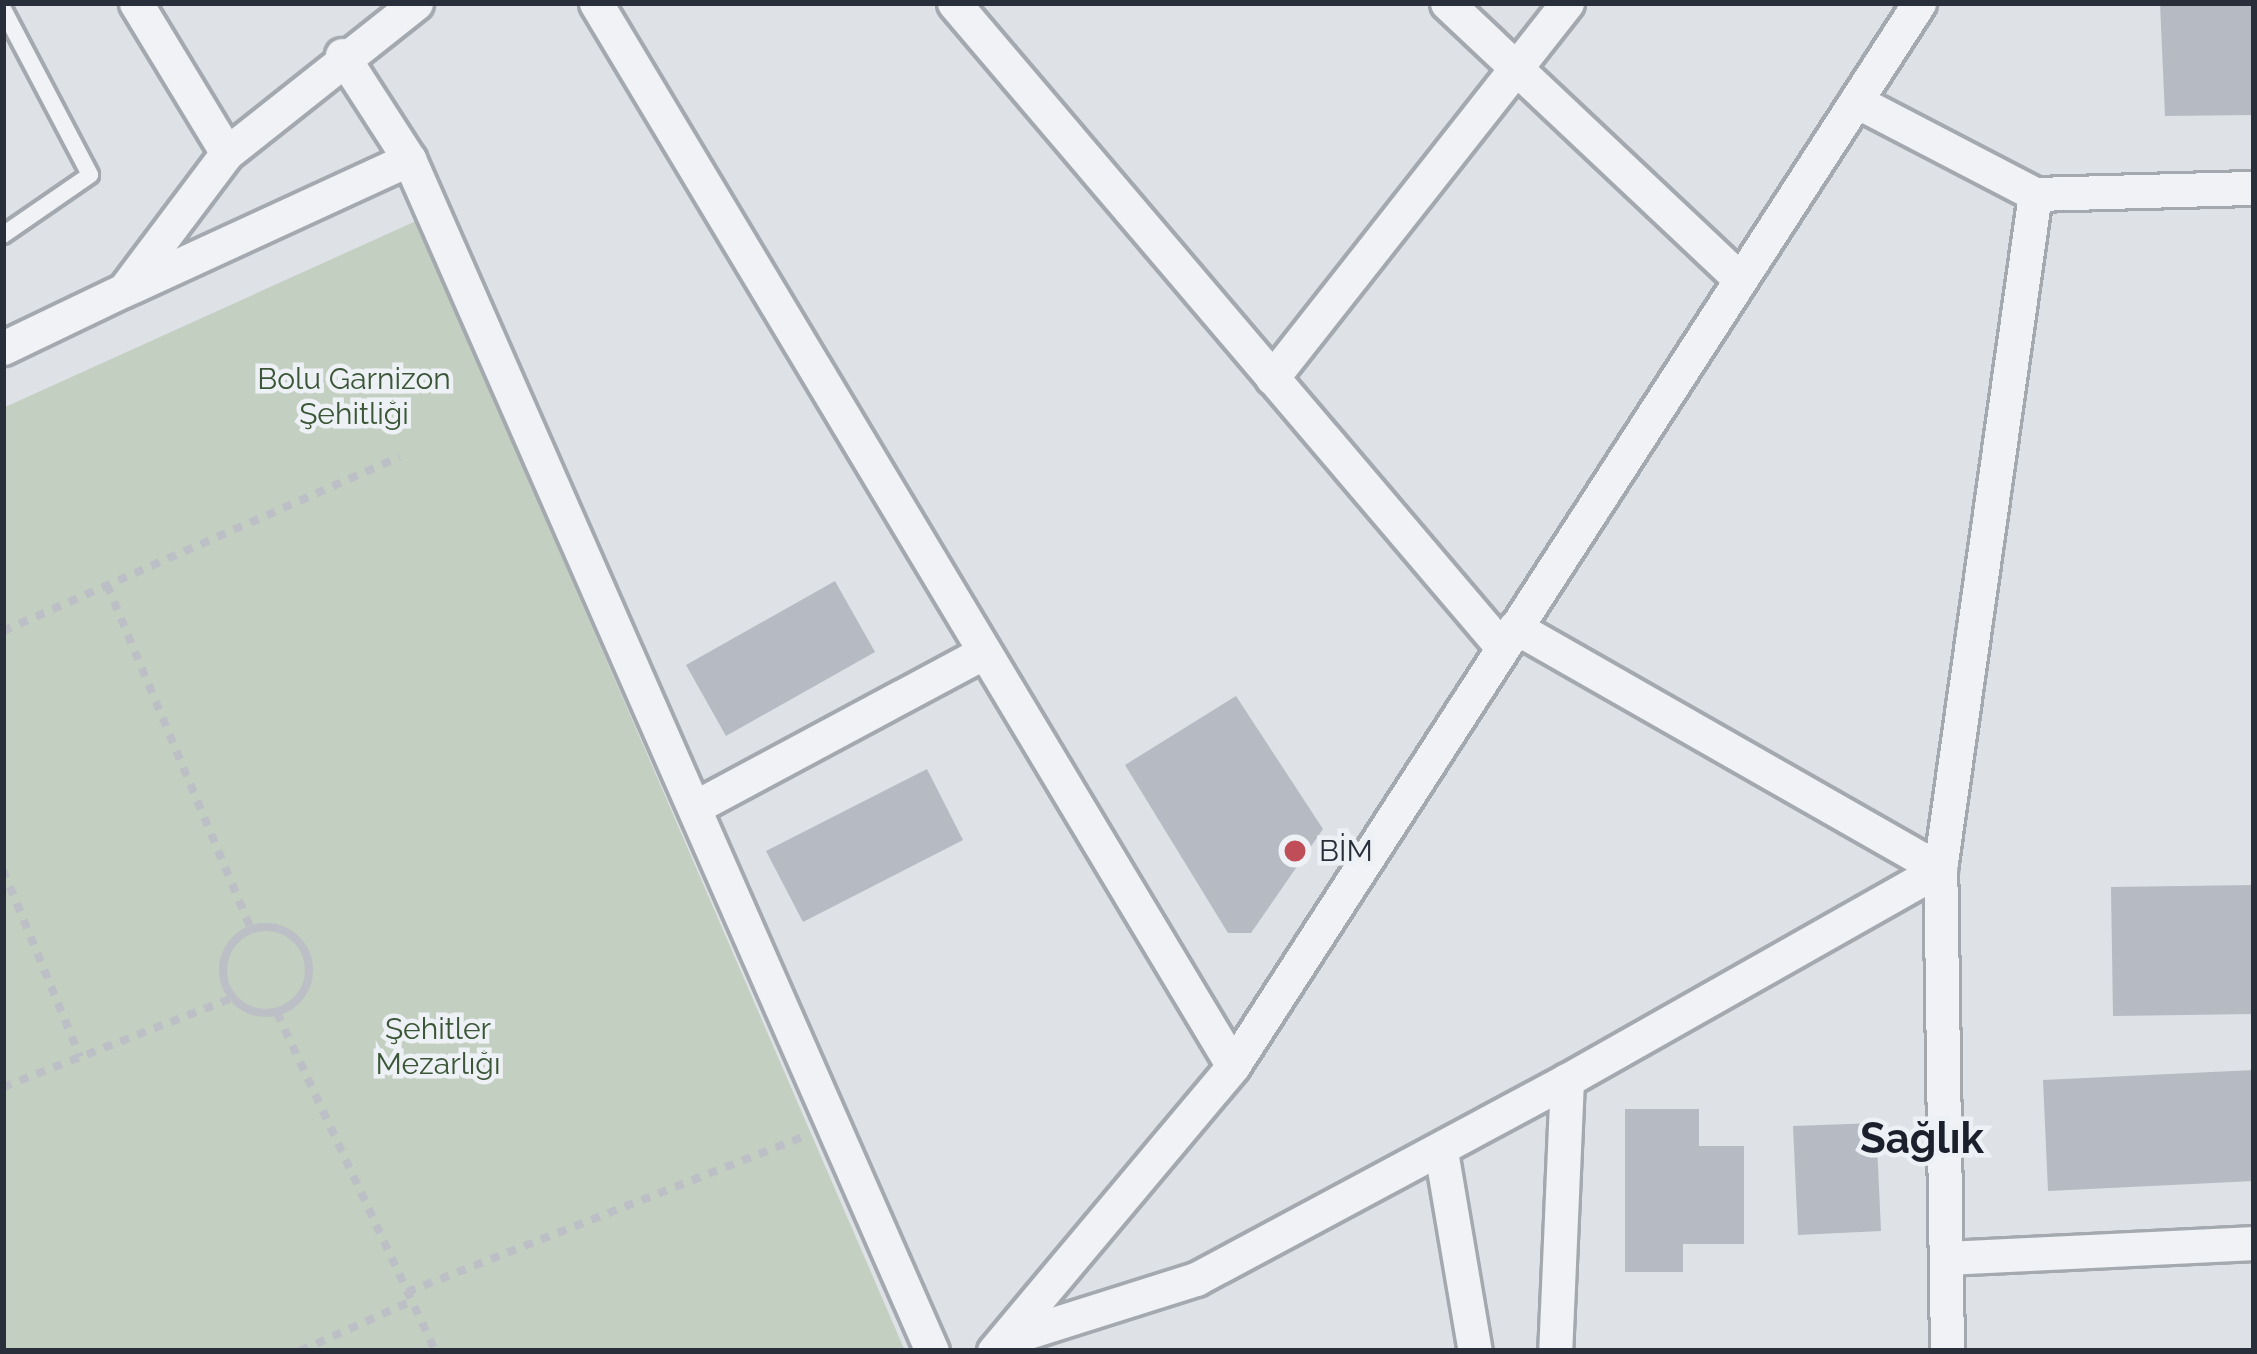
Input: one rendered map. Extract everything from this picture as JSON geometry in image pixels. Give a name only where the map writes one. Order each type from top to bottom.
[{"type":"street","points":[[136,3],[227,152]]},
{"type":"street","points":[[124,290],[227,152],[342,55],[416,3]]},
{"type":"street","points":[[596,3],[981,654],[1233,1066]]},
{"type":"street","points":[[954,3],[1272,378],[1508,636],[1940,869]]},
{"type":"street","points":[[1447,3],[1740,279]]},
{"type":"street","points":[[1272,378],[1521,70],[1568,3]]},
{"type":"street","points":[[1005,1346],[1233,1066],[1919,3]]},
{"type":"street","points":[[342,55],[409,159],[697,806],[932,1351]]},
{"type":"street","points":[[1856,101],[2036,194],[2254,188]]},
{"type":"street","points":[[3,348],[409,159]]},
{"type":"street","points":[[1947,1351],[1940,869],[2036,194]]},
{"type":"street","points":[[697,806],[981,654]]},
{"type":"street","points":[[1005,1346],[1196,1280],[1442,1151],[1940,869]]},
{"type":"street","points":[[1555,1351],[1567,1080]]},
{"type":"street","points":[[1442,1151],[1475,1351]]},
{"type":"street","points":[[1947,1258],[2254,1243]]},
{"type":"lane","points":[[3,9],[90,175],[3,235]]},
{"type":"path","points":[[3,631],[399,457]]},
{"type":"path","points":[[107,585],[251,929]]},
{"type":"path","points":[[3,870],[80,1058]]},
{"type":"path","points":[[251,929],[289,933],[307,956],[307,984],[277,1013],[249,1011],[233,998],[222,964],[235,939],[251,929]]},
{"type":"path","points":[[3,1088],[233,998]]},
{"type":"path","points":[[277,1013],[435,1351]]},
{"type":"path","points":[[300,1351],[410,1296],[834,1124]]},
{"type":"green space","name":"Şehitler Mezarlığı","points":[[416,221],[905,1351],[3,1351],[3,408]]},
{"type":"building","points":[[2160,3],[2254,3],[2254,115],[2165,116]]},
{"type":"building","points":[[835,581],[875,652],[726,736],[686,665]]},
{"type":"building","points":[[1236,696],[1323,829],[1251,933],[1228,933],[1125,765]]},
{"type":"building","points":[[927,769],[963,840],[803,922],[766,851]]},
{"type":"building","points":[[2254,885],[2254,1014],[2113,1016],[2111,887]]},
{"type":"building","points":[[2254,1070],[2254,1181],[2048,1191],[2043,1080]]},
{"type":"building","points":[[1625,1109],[1699,1109],[1699,1146],[1744,1146],[1744,1244],[1683,1244],[1683,1272],[1625,1272]]},
{"type":"building","points":[[1876,1123],[1881,1231],[1798,1235],[1793,1126]]},
{"type":"place","name":"BİM","points":[[1295,851]]},
{"type":"district","name":"Sağlık","points":[[1922,1139]]},
{"type":"park label","name":"Bolu Garnizon Şehitliği","points":[[354,396]]}]
